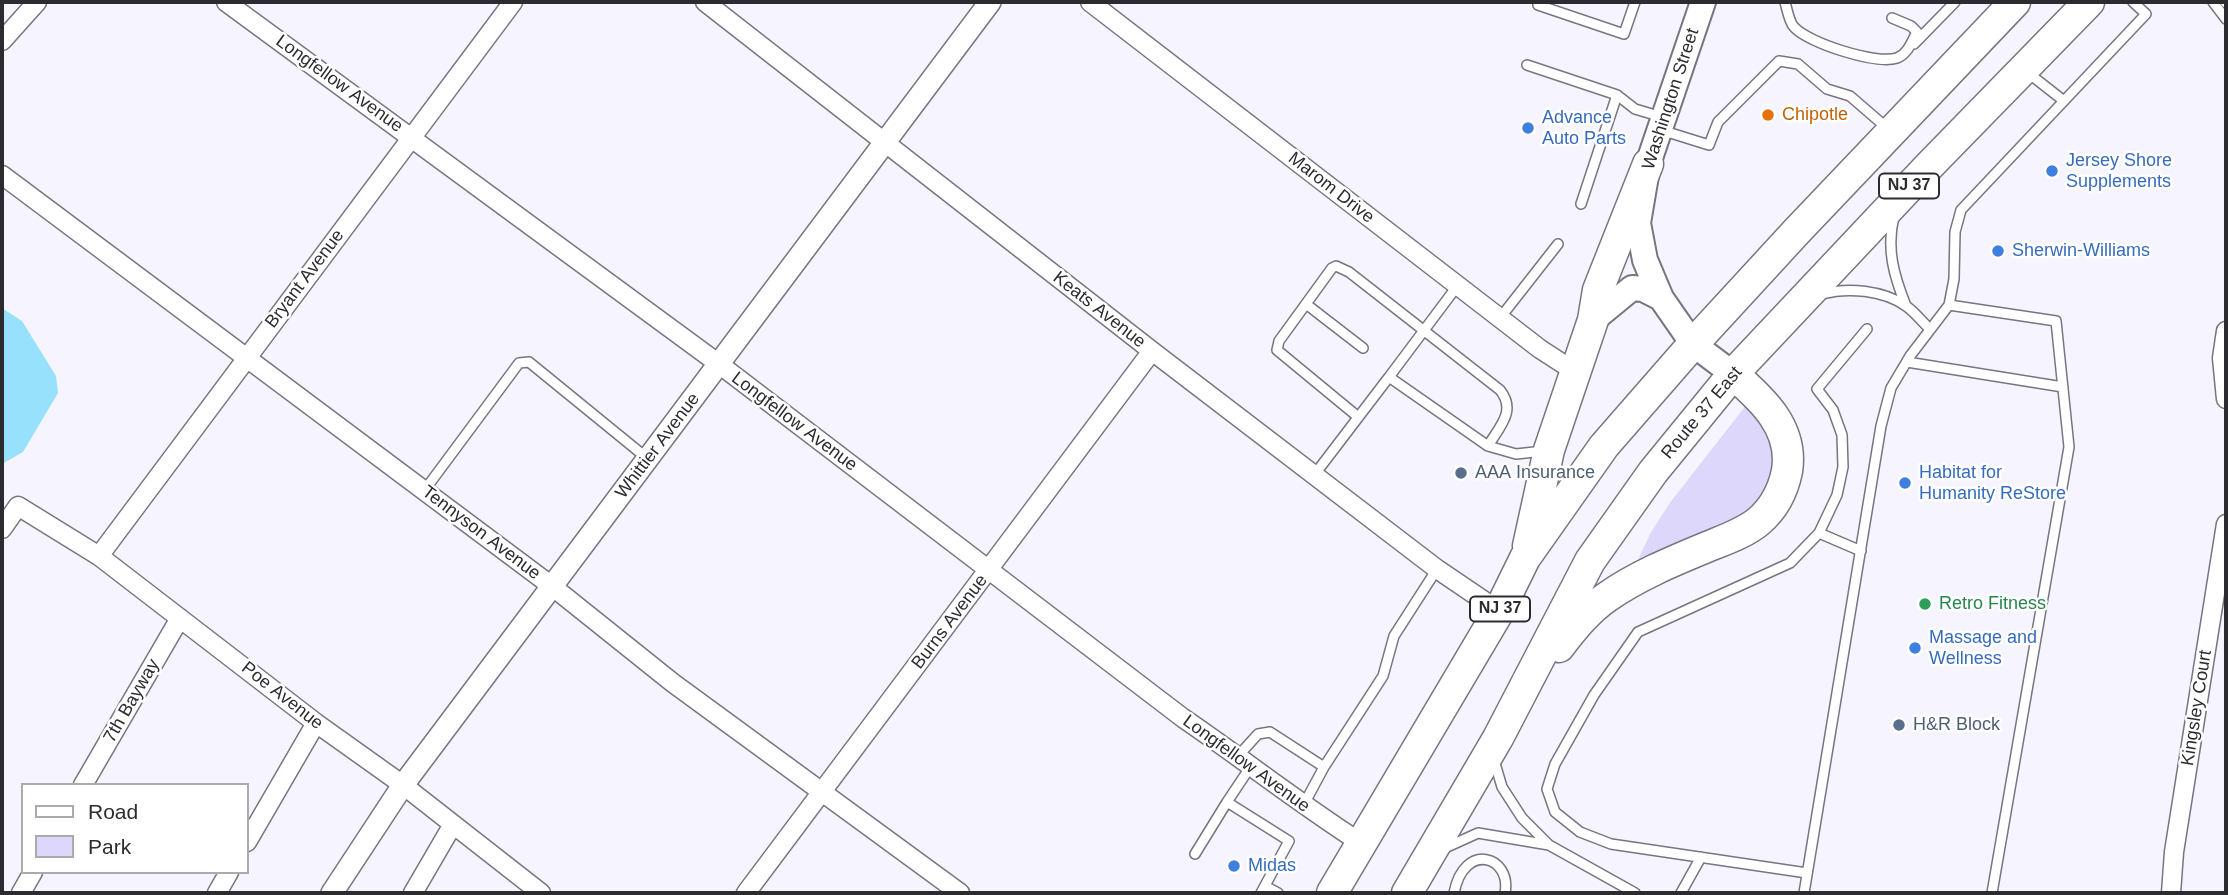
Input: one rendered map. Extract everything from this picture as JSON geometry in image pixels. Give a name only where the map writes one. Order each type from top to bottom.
[{"type":"highway","name":"NJ 37","points":[[1332,893],[1499,611],[1525,558],[1604,446],[1693,344],[2015,2]]},
{"type":"highway","name":"Route 37 East","points":[[1407,893],[1498,738],[1590,561],[1653,472],[1733,374],[1901,195],[2089,2]]},
{"type":"highway","points":[[1525,558],[1554,436],[1593,320],[1598,290],[1648,164]]},
{"type":"highway","points":[[1514,706],[1579,621],[1607,597],[1661,566],[1758,523],[1774,506],[1785,483],[1787,446],[1779,422],[1762,399],[1733,374]]},
{"type":"main road","name":"Washington Street","points":[[1703,2],[1648,164],[1637,223],[1645,260],[1661,298],[1693,344],[1733,374]]},
{"type":"main road","points":[[1593,320],[1632,288],[1643,289],[1661,298]]},
{"type":"street","points":[[2,41],[37,2]]},
{"type":"street","name":"Longfellow Avenue","points":[[226,2],[719,364],[1182,718],[1303,806],[1361,843]]},
{"type":"street","name":"Bryant Avenue","points":[[99,556],[513,2]]},
{"type":"street","name":"Keats Avenue","points":[[705,2],[1152,351],[1437,569],[1499,611]]},
{"type":"street","name":"Whittier Avenue","points":[[332,893],[403,785],[990,2]]},
{"type":"street","name":"Marom Drive","points":[[1090,2],[1540,349],[1574,371]]},
{"type":"street","name":"Tennyson Avenue","points":[[2,174],[553,587],[673,683],[960,893]]},
{"type":"street","points":[[2226,331],[2222,358],[2226,399]]},
{"type":"street","name":"Burns Avenue","points":[[746,893],[1152,351]]},
{"type":"street","name":"Poe Avenue","points":[[2,529],[18,506],[99,556],[316,723],[403,785],[541,893]]},
{"type":"street","name":"Kingsley Court","points":[[2171,893],[2174,852],[2226,524]]},
{"type":"street","name":"7th Bayway","points":[[84,783],[180,618]]},
{"type":"street","points":[[248,840],[316,723]]},
{"type":"street","points":[[413,893],[452,826]]},
{"type":"street","points":[[21,893],[32,874]]},
{"type":"street","points":[[217,893],[228,874]]},
{"type":"lane","points":[[1539,2],[1538,5],[1624,34],[1635,2]]},
{"type":"lane","points":[[1786,2],[1792,26],[1808,38],[1882,59],[1899,58],[1906,53],[1955,2]]},
{"type":"lane","points":[[1804,893],[1881,426],[1891,388],[1949,305],[1954,279],[1955,232],[1961,210],[2146,14],[2133,2]]},
{"type":"lane","points":[[2213,2],[2226,19]]},
{"type":"lane","points":[[1892,18],[1911,26],[1917,32],[1906,53]]},
{"type":"lane","points":[[1527,65],[1616,95],[1635,109],[1709,145],[1718,122],[1779,61],[1798,64],[1827,89],[1850,96],[1891,132]]},
{"type":"lane","points":[[2023,69],[2064,101]]},
{"type":"lane","points":[[1581,204],[1616,95]]},
{"type":"lane","points":[[1901,195],[1893,219],[1890,251],[1895,280],[1906,306]]},
{"type":"lane","points":[[1500,318],[1558,244]]},
{"type":"lane","points":[[1357,416],[1277,350],[1279,341],[1332,268],[1340,266],[1507,398],[1507,413],[1488,446]]},
{"type":"lane","points":[[1315,474],[1458,285]]},
{"type":"lane","points":[[1804,299],[1830,292],[1882,294],[1906,306],[1930,329]]},
{"type":"lane","points":[[1306,304],[1363,348]]},
{"type":"lane","points":[[1949,305],[2056,321],[2069,447],[1992,893]]},
{"type":"lane","points":[[1807,873],[1611,844],[1580,832],[1555,812],[1547,789],[1555,764],[1594,695],[1638,632],[1790,563],[1819,533],[1837,495],[1843,467],[1842,435],[1833,410],[1817,389],[1867,328]]},
{"type":"lane","points":[[424,491],[519,363],[529,362],[648,458]]},
{"type":"lane","points":[[1907,362],[2063,387]]},
{"type":"lane","points":[[1389,377],[1488,446],[1516,454],[1554,436]]},
{"type":"lane","points":[[1819,533],[1861,551]]},
{"type":"lane","points":[[1303,806],[1382,676],[1394,636],[1437,569]]},
{"type":"lane","points":[[1195,854],[1227,802],[1258,734],[1270,732],[1325,767]]},
{"type":"lane","points":[[1498,738],[1494,764],[1502,787],[1522,818],[1549,845],[1632,893]]},
{"type":"lane","points":[[1227,802],[1289,841],[1263,889],[1278,893]]},
{"type":"lane","points":[[1429,858],[1478,833],[1549,845]]},
{"type":"lane","points":[[1681,893],[1701,858]]},
{"type":"lane","points":[[1454,893],[1457,878],[1467,864],[1486,859],[1505,875],[1506,893]]},
{"type":"green space","points":[[1747,404],[1767,430],[1773,452],[1771,475],[1761,496],[1745,513],[1735,519],[1662,555],[1637,562],[1650,534],[1669,504]]},
{"type":"water","points":[[2,308],[22,321],[56,376],[58,393],[23,452],[2,464]]},
{"type":"place","name":"Chipotle","points":[[1768,115]]},
{"type":"place","name":"Advance Auto Parts","points":[[1528,128]]},
{"type":"place","name":"Jersey Shore Supplements","points":[[2052,171]]},
{"type":"place","name":"Sherwin-Williams","points":[[1998,251]]},
{"type":"place","name":"AAA Insurance","points":[[1461,473]]},
{"type":"place","name":"Habitat for Humanity ReStore","points":[[1905,483]]},
{"type":"place","name":"Retro Fitness","points":[[1925,604]]},
{"type":"place","name":"Massage and Wellness","points":[[1915,648]]},
{"type":"place","name":"H&R Block","points":[[1899,725]]},
{"type":"place","name":"Midas","points":[[1234,866]]}]
